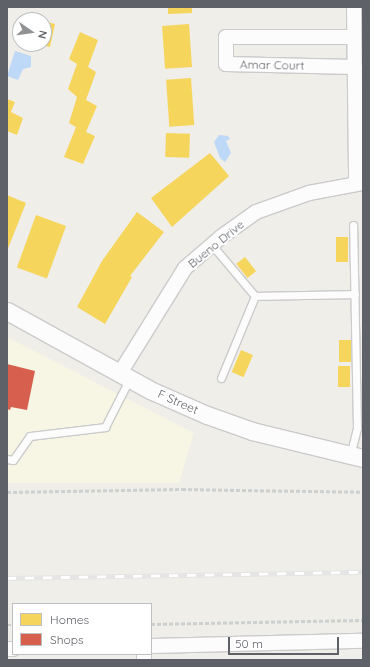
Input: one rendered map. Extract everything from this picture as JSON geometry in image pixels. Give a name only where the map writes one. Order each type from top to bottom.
[{"type":"street","points":[[354,7],[359,183]]},
{"type":"street","name":"Amar Court","points":[[354,37],[226,37],[226,64],[355,67]]},
{"type":"street","name":"Bueno Drive","points":[[125,376],[185,268],[212,245],[256,212],[309,193],[359,183]]},
{"type":"street","name":"F Street","points":[[7,311],[125,376],[207,415],[252,431],[356,457]]},
{"type":"street","points":[[152,646],[363,641]]},
{"type":"lane","points":[[353,225],[357,428],[356,457]]},
{"type":"lane","points":[[212,245],[255,296]]},
{"type":"lane","points":[[255,296],[355,294]]},
{"type":"lane","points":[[221,378],[255,296]]},
{"type":"lane","points":[[7,459],[13,460],[30,436],[106,427],[125,376]]},
{"type":"path","points":[[7,492],[182,489],[363,492]]},
{"type":"path","points":[[152,624],[363,620]]},
{"type":"shaded area","points":[[7,337],[194,433],[179,483],[7,483]]},
{"type":"water","points":[[15,52],[31,56],[31,67],[23,69],[18,80],[7,76]]},
{"type":"water","points":[[219,135],[228,136],[230,139],[226,141],[231,153],[225,162],[220,158],[214,142]]},
{"type":"building: Homes","points":[[168,7],[192,7],[192,13],[168,14]]},
{"type":"building: Homes","points":[[52,23],[55,24],[52,38]]},
{"type":"building: Homes","points":[[189,24],[192,67],[165,69],[162,26]]},
{"type":"building: Homes","points":[[80,32],[98,40],[88,67],[96,72],[86,100],[97,106],[86,132],[95,136],[83,164],[64,157],[76,127],[69,123],[77,97],[68,89],[77,64],[69,59]]},
{"type":"building: Homes","points":[[191,78],[194,125],[169,127],[166,80]]},
{"type":"building: Homes","points":[[7,99],[15,102],[11,112],[23,118],[17,135],[7,131]]},
{"type":"building: Homes","points":[[166,133],[190,134],[189,158],[165,157]]},
{"type":"building: Homes","points":[[210,153],[229,176],[172,227],[151,198]]},
{"type":"building: Homes","points":[[7,195],[26,203],[7,251]]},
{"type":"building: Homes","points":[[137,212],[164,232],[130,276],[132,277],[105,324],[77,307],[102,261]]},
{"type":"building: Homes","points":[[36,215],[66,226],[47,279],[17,268]]},
{"type":"building: Homes","points":[[336,237],[348,237],[348,262],[336,262]]},
{"type":"building: Homes","points":[[245,257],[256,271],[247,278],[236,264]]},
{"type":"building: Homes","points":[[339,340],[351,340],[351,362],[339,362]]},
{"type":"building: Homes","points":[[241,350],[253,355],[244,377],[232,372]]},
{"type":"building: Homes","points":[[338,366],[350,366],[350,387],[338,387]]},
{"type":"building: Shops","points":[[7,364],[35,371],[27,410],[11,407],[10,410],[7,409]]},
{"type":"railway","points":[[7,578],[363,572]]}]
